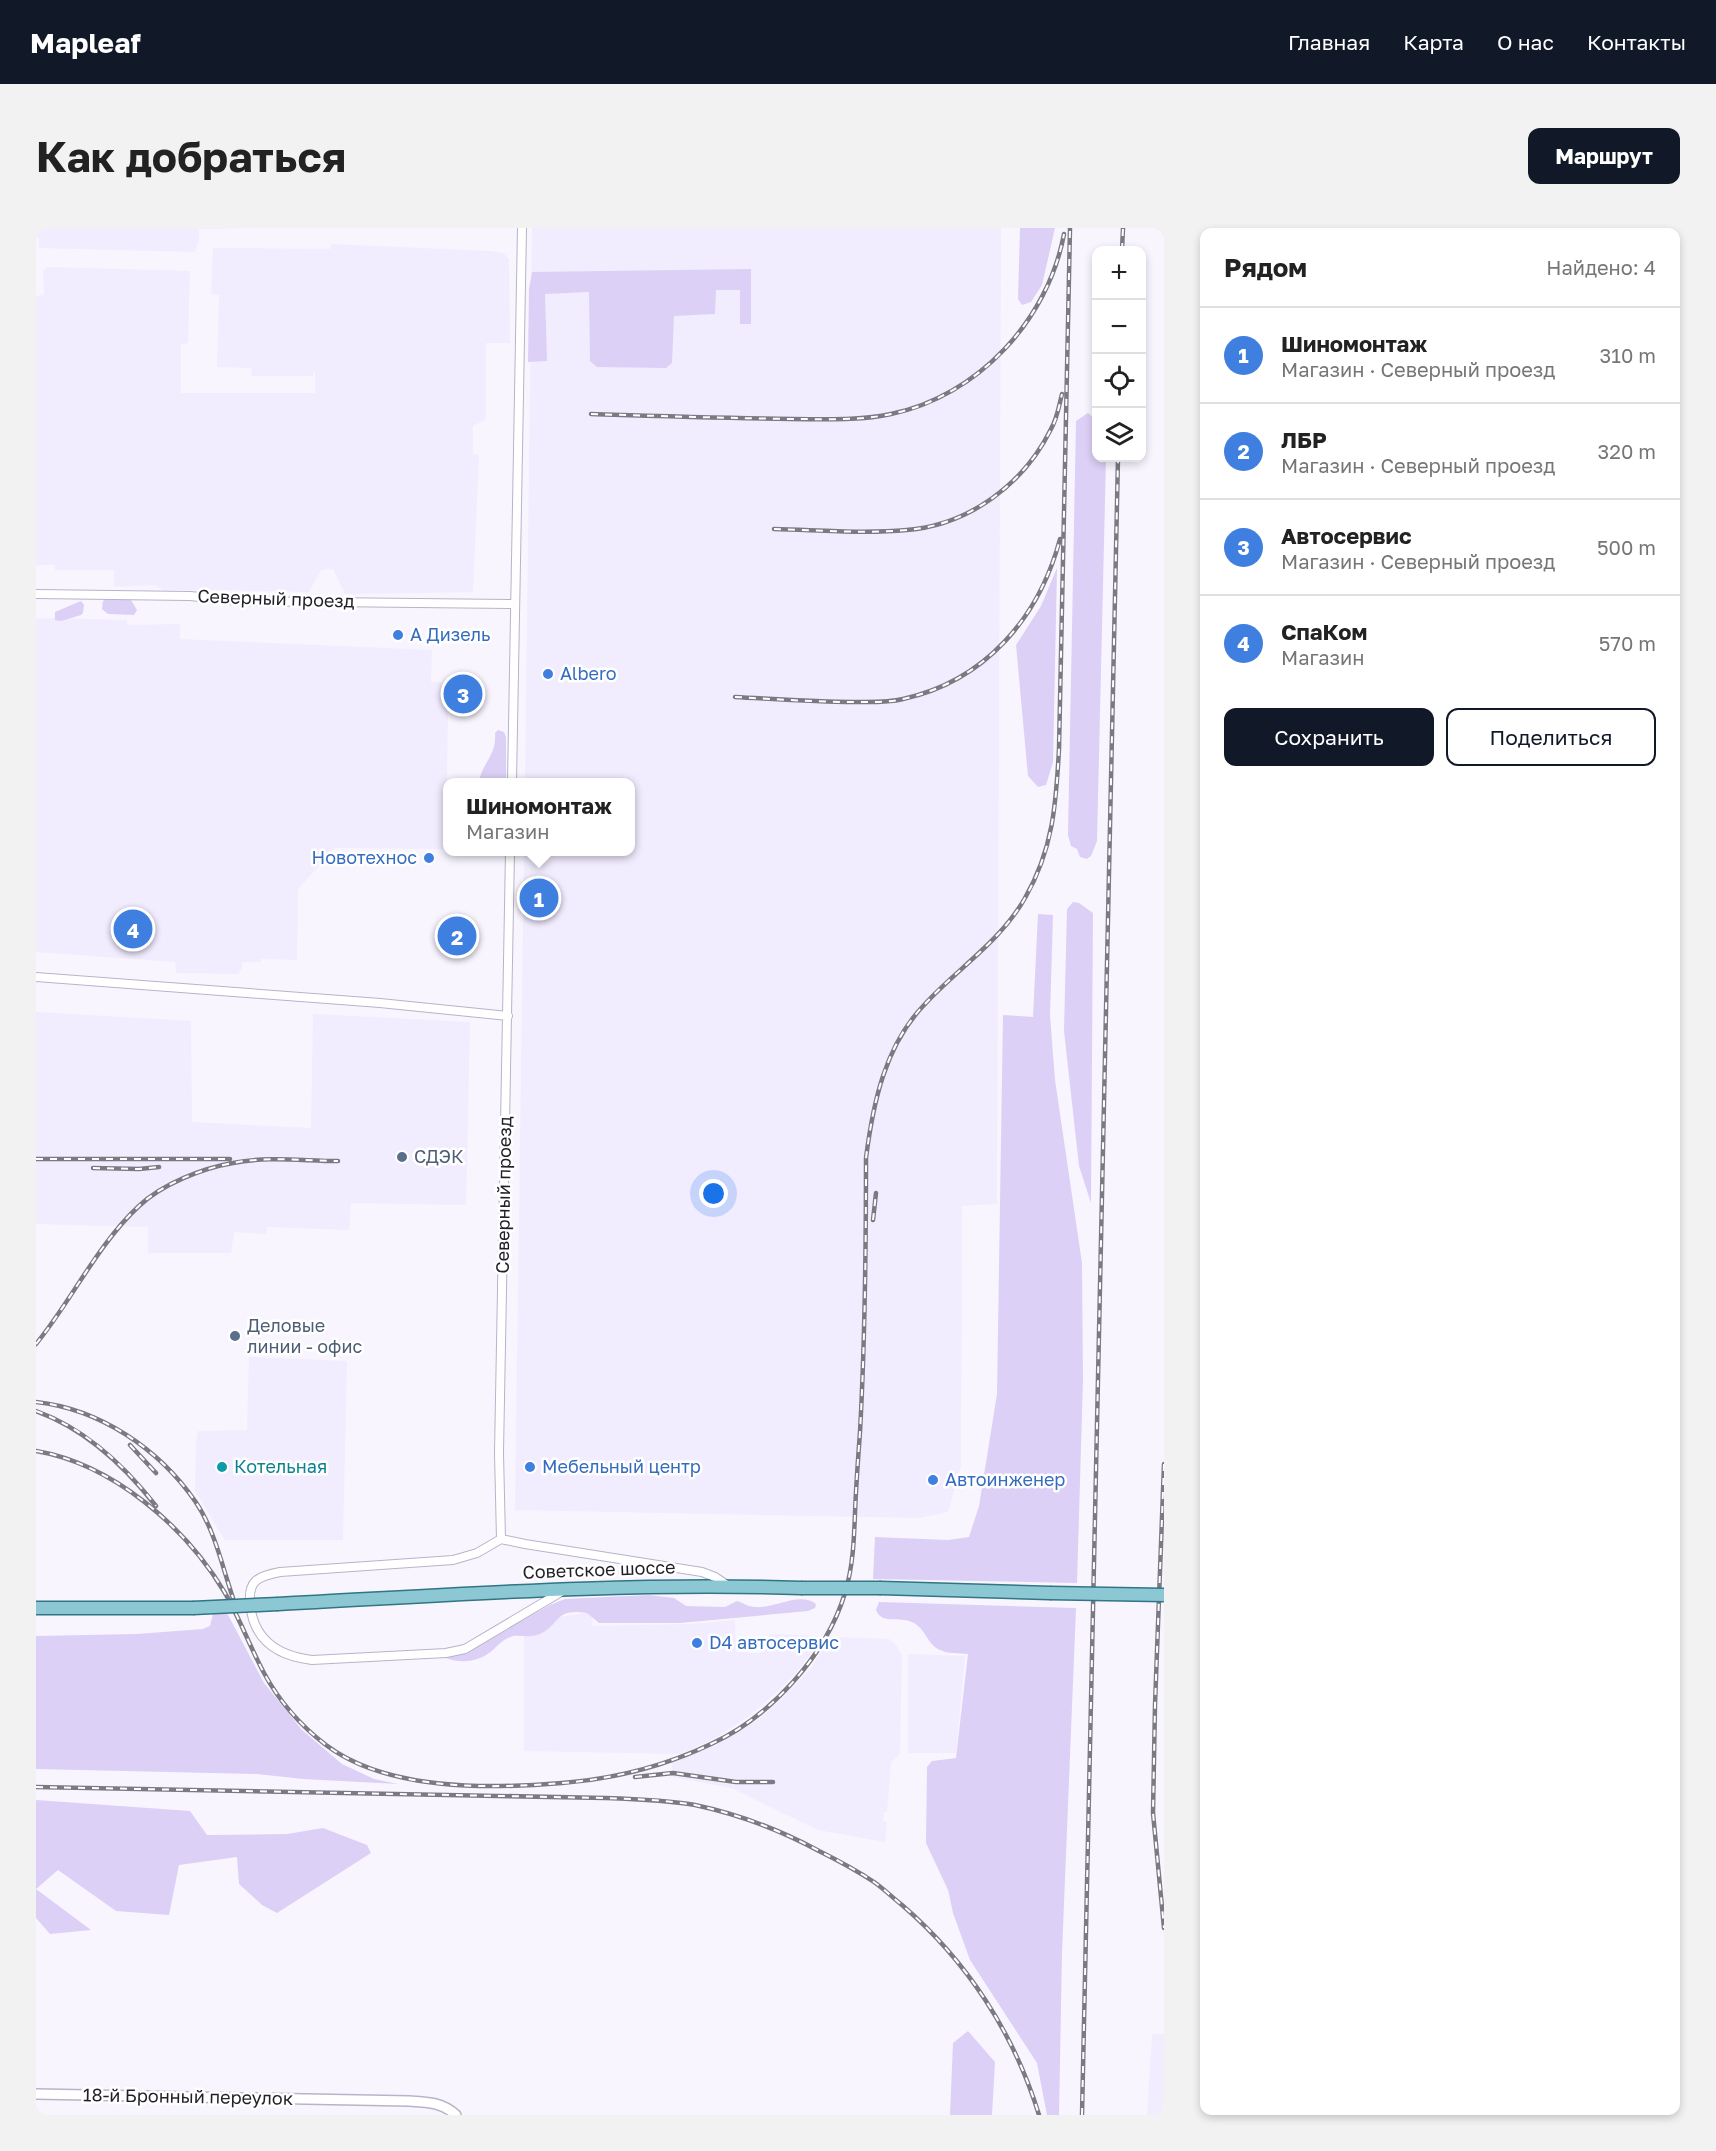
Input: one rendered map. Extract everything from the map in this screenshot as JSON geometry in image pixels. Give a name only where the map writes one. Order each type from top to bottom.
[{"type":"main road","name":"Советское шоссе","points":[[36,1608],[193,1608],[567,1588],[727,1585],[1164,1595]]},
{"type":"street","points":[[512,778],[522,228]]},
{"type":"street","name":"Северный проезд","points":[[36,594],[190,596],[240,601],[515,604]]},
{"type":"street","name":"Северный проезд","points":[[501,1539],[500,1386],[510,856]]},
{"type":"street","points":[[36,976],[380,1003],[508,1016]]},
{"type":"street","points":[[567,1588],[465,1649],[446,1653],[312,1660],[298,1658],[280,1651],[267,1642],[257,1631],[251,1618],[249,1592],[255,1581],[264,1575],[453,1560],[477,1553],[501,1539],[702,1572],[727,1585]]},
{"type":"street","name":"18-й Бронный переулок","points":[[36,2094],[409,2101],[447,2107],[456,2115]]},
{"type":"shaded area","points":[[36,228],[257,228],[199,229],[199,240],[195,252],[39,248]]},
{"type":"shaded area","points":[[532,228],[1001,228],[997,1204],[962,1206],[961,1466],[948,1512],[920,1518],[515,1510],[524,856],[635,856],[635,778],[525,778]]},
{"type":"shaded area","points":[[1020,228],[1055,228],[1042,285],[1031,302],[1022,305],[1018,299]]},
{"type":"shaded area","points":[[331,244],[489,251],[503,253],[509,259],[510,343],[486,343],[486,419],[473,426],[473,454],[479,455],[473,592],[345,594],[333,569],[321,570],[309,592],[163,590],[155,585],[114,587],[114,570],[55,570],[55,565],[36,565],[36,296],[44,295],[43,271],[47,267],[190,271],[188,343],[181,344],[181,393],[315,393],[315,372],[313,376],[252,376],[251,368],[217,367],[219,295],[211,294],[213,248],[330,249]]},
{"type":"shaded area","points":[[751,269],[751,324],[740,324],[740,290],[716,290],[715,314],[674,316],[672,363],[666,368],[597,367],[590,361],[589,292],[545,294],[547,361],[528,362],[529,289],[532,272]]},
{"type":"shaded area","points":[[1088,413],[1092,416],[1092,462],[1106,462],[1097,841],[1091,856],[1087,859],[1080,857],[1077,849],[1071,846],[1068,835],[1076,421]]},
{"type":"shaded area","points":[[1057,568],[1053,762],[1046,785],[1038,787],[1028,776],[1016,645],[1041,606]]},
{"type":"shaded area","points":[[106,599],[131,600],[137,610],[134,615],[108,614],[102,609],[103,601]]},
{"type":"shaded area","points":[[81,601],[84,605],[81,615],[61,621],[55,620],[55,612]]},
{"type":"shaded area","points":[[36,619],[127,620],[127,625],[180,624],[180,639],[432,650],[431,682],[452,683],[451,706],[448,706],[447,778],[443,778],[443,849],[335,848],[298,889],[297,960],[261,959],[261,962],[242,962],[242,968],[238,974],[176,973],[175,962],[36,952]]},
{"type":"shaded area","points":[[498,730],[504,732],[506,737],[506,778],[480,778],[494,747],[495,733]]},
{"type":"shaded area","points":[[1073,902],[1079,903],[1093,913],[1091,1203],[1079,1166],[1064,1031],[1067,909]]},
{"type":"shaded area","points":[[1038,914],[1053,915],[1050,1015],[1055,1080],[1082,1263],[1083,1380],[1077,1583],[873,1579],[875,1537],[948,1540],[969,1537],[979,1506],[997,1394],[1003,1015],[1033,1017]]},
{"type":"shaded area","points":[[36,1012],[191,1021],[192,1122],[311,1128],[313,1014],[470,1022],[466,1205],[351,1203],[349,1230],[267,1227],[266,1234],[234,1232],[231,1253],[148,1253],[148,1227],[36,1224]]},
{"type":"shaded area","points":[[249,1357],[347,1361],[343,1540],[225,1540],[195,1491],[198,1431],[247,1430]]},
{"type":"shaded area","points":[[649,1595],[674,1598],[686,1606],[725,1607],[737,1601],[750,1606],[763,1607],[802,1599],[816,1604],[815,1608],[808,1611],[680,1623],[599,1623],[587,1613],[576,1612],[563,1615],[540,1634],[510,1637],[476,1660],[456,1661],[443,1657],[474,1648],[550,1605],[565,1599]]},
{"type":"shaded area","points":[[879,1602],[1076,1608],[1062,1953],[1059,2115],[1047,2115],[1037,2063],[970,1960],[953,1913],[948,1890],[926,1843],[927,1767],[932,1761],[956,1758],[968,1654],[940,1650],[914,1623],[885,1619],[876,1610]]},
{"type":"shaded area","points":[[591,1612],[593,1626],[691,1624],[735,1620],[736,1652],[759,1653],[770,1634],[818,1636],[811,1653],[797,1672],[748,1717],[712,1740],[680,1754],[524,1751],[524,1623]]},
{"type":"shaded area","points":[[227,1613],[264,1683],[302,1730],[342,1764],[374,1779],[398,1784],[257,1774],[36,1769],[36,1636],[137,1634],[203,1629],[210,1626],[213,1614]]},
{"type":"shaded area","points":[[831,1637],[889,1639],[902,1655],[900,1754],[891,1762],[887,1812],[884,1812],[883,1821],[887,1822],[885,1842],[818,1830],[731,1788],[673,1777],[672,1763],[729,1738],[759,1719],[783,1698],[811,1668]]},
{"type":"shaded area","points":[[908,1654],[965,1656],[956,1753],[908,1753]]},
{"type":"shaded area","points":[[36,1800],[190,1811],[207,1835],[287,1834],[323,1828],[367,1845],[371,1853],[277,1913],[262,1905],[239,1884],[237,1857],[179,1865],[169,1915],[116,1911],[58,1870],[36,1889]]},
{"type":"shaded area","points":[[36,1889],[91,1930],[50,1934],[36,1918]]},
{"type":"shaded area","points":[[968,2031],[995,2062],[992,2115],[950,2115],[953,2043]]},
{"type":"shaded area","points":[[1152,2034],[1164,2034],[1164,2115],[1147,2115]]},
{"type":"railway","points":[[36,1451],[65,1458],[93,1469],[145,1502],[168,1522],[209,1568],[225,1593],[264,1673],[291,1712],[326,1745],[351,1760],[378,1771],[408,1779],[471,1786],[562,1783],[619,1775],[675,1759],[711,1744],[754,1718],[793,1682],[810,1661],[836,1616],[848,1583],[851,1563],[863,1364],[866,1158],[877,1096],[883,1076],[911,1020],[937,991],[1004,928],[1015,913],[1025,898],[1042,862],[1051,826],[1059,749],[1070,228]]},
{"type":"railway","points":[[1122,246],[1123,228]]},
{"type":"railway","points":[[591,414],[841,419],[891,414],[923,405],[980,372],[1004,350],[1025,324],[1042,296],[1056,266],[1064,234]]},
{"type":"railway","points":[[774,529],[890,531],[930,526],[952,520],[992,498],[1026,467],[1040,449],[1053,425],[1062,394]]},
{"type":"railway","points":[[1082,2115],[1118,462]]},
{"type":"railway","points":[[735,697],[885,702],[932,690],[959,678],[1004,642],[1023,620],[1051,568],[1060,539]]},
{"type":"railway","points":[[36,1159],[230,1159]]},
{"type":"railway","points":[[36,1344],[110,1238],[139,1206],[159,1191],[196,1173],[233,1163],[272,1159],[338,1161]]},
{"type":"railway","points":[[93,1168],[159,1167]]},
{"type":"railway","points":[[873,1220],[876,1193]]},
{"type":"railway","points":[[36,1402],[60,1406],[105,1423],[146,1449],[164,1465],[202,1512],[213,1536],[233,1598]]},
{"type":"railway","points":[[36,1411],[88,1438],[131,1476],[156,1506]]},
{"type":"railway","points":[[130,1445],[156,1473]]},
{"type":"railway","points":[[1164,1464],[1153,1813],[1164,1928]]},
{"type":"railway","points":[[635,1777],[673,1773],[736,1782],[773,1782]]},
{"type":"railway","points":[[36,1787],[628,1799],[695,1805],[743,1818],[789,1836],[860,1873],[874,1882],[926,1927],[967,1974],[986,2000],[1016,2055],[1039,2115]]},
{"type":"place","name":"А Дизель","points":[[398,635]]},
{"type":"place","name":"Albero","points":[[548,674]]},
{"type":"place","name":"Автосервис","points":[[463,694]]},
{"type":"place","name":"Новотехнос","points":[[429,858]]},
{"type":"place","name":"Шиномонтаж","points":[[539,898]]},
{"type":"place","name":"СпаКом","points":[[133,929]]},
{"type":"place","name":"ЛБР","points":[[457,936]]},
{"type":"place","name":"СДЭК","points":[[402,1157]]},
{"type":"place","name":"Деловые линии - офис","points":[[235,1336]]},
{"type":"place","name":"Котельная","points":[[222,1467]]},
{"type":"place","name":"Мебельный центр","points":[[530,1467]]},
{"type":"place","name":"Автоинженер","points":[[933,1480]]},
{"type":"place","name":"D4 автосервис","points":[[697,1643]]}]
